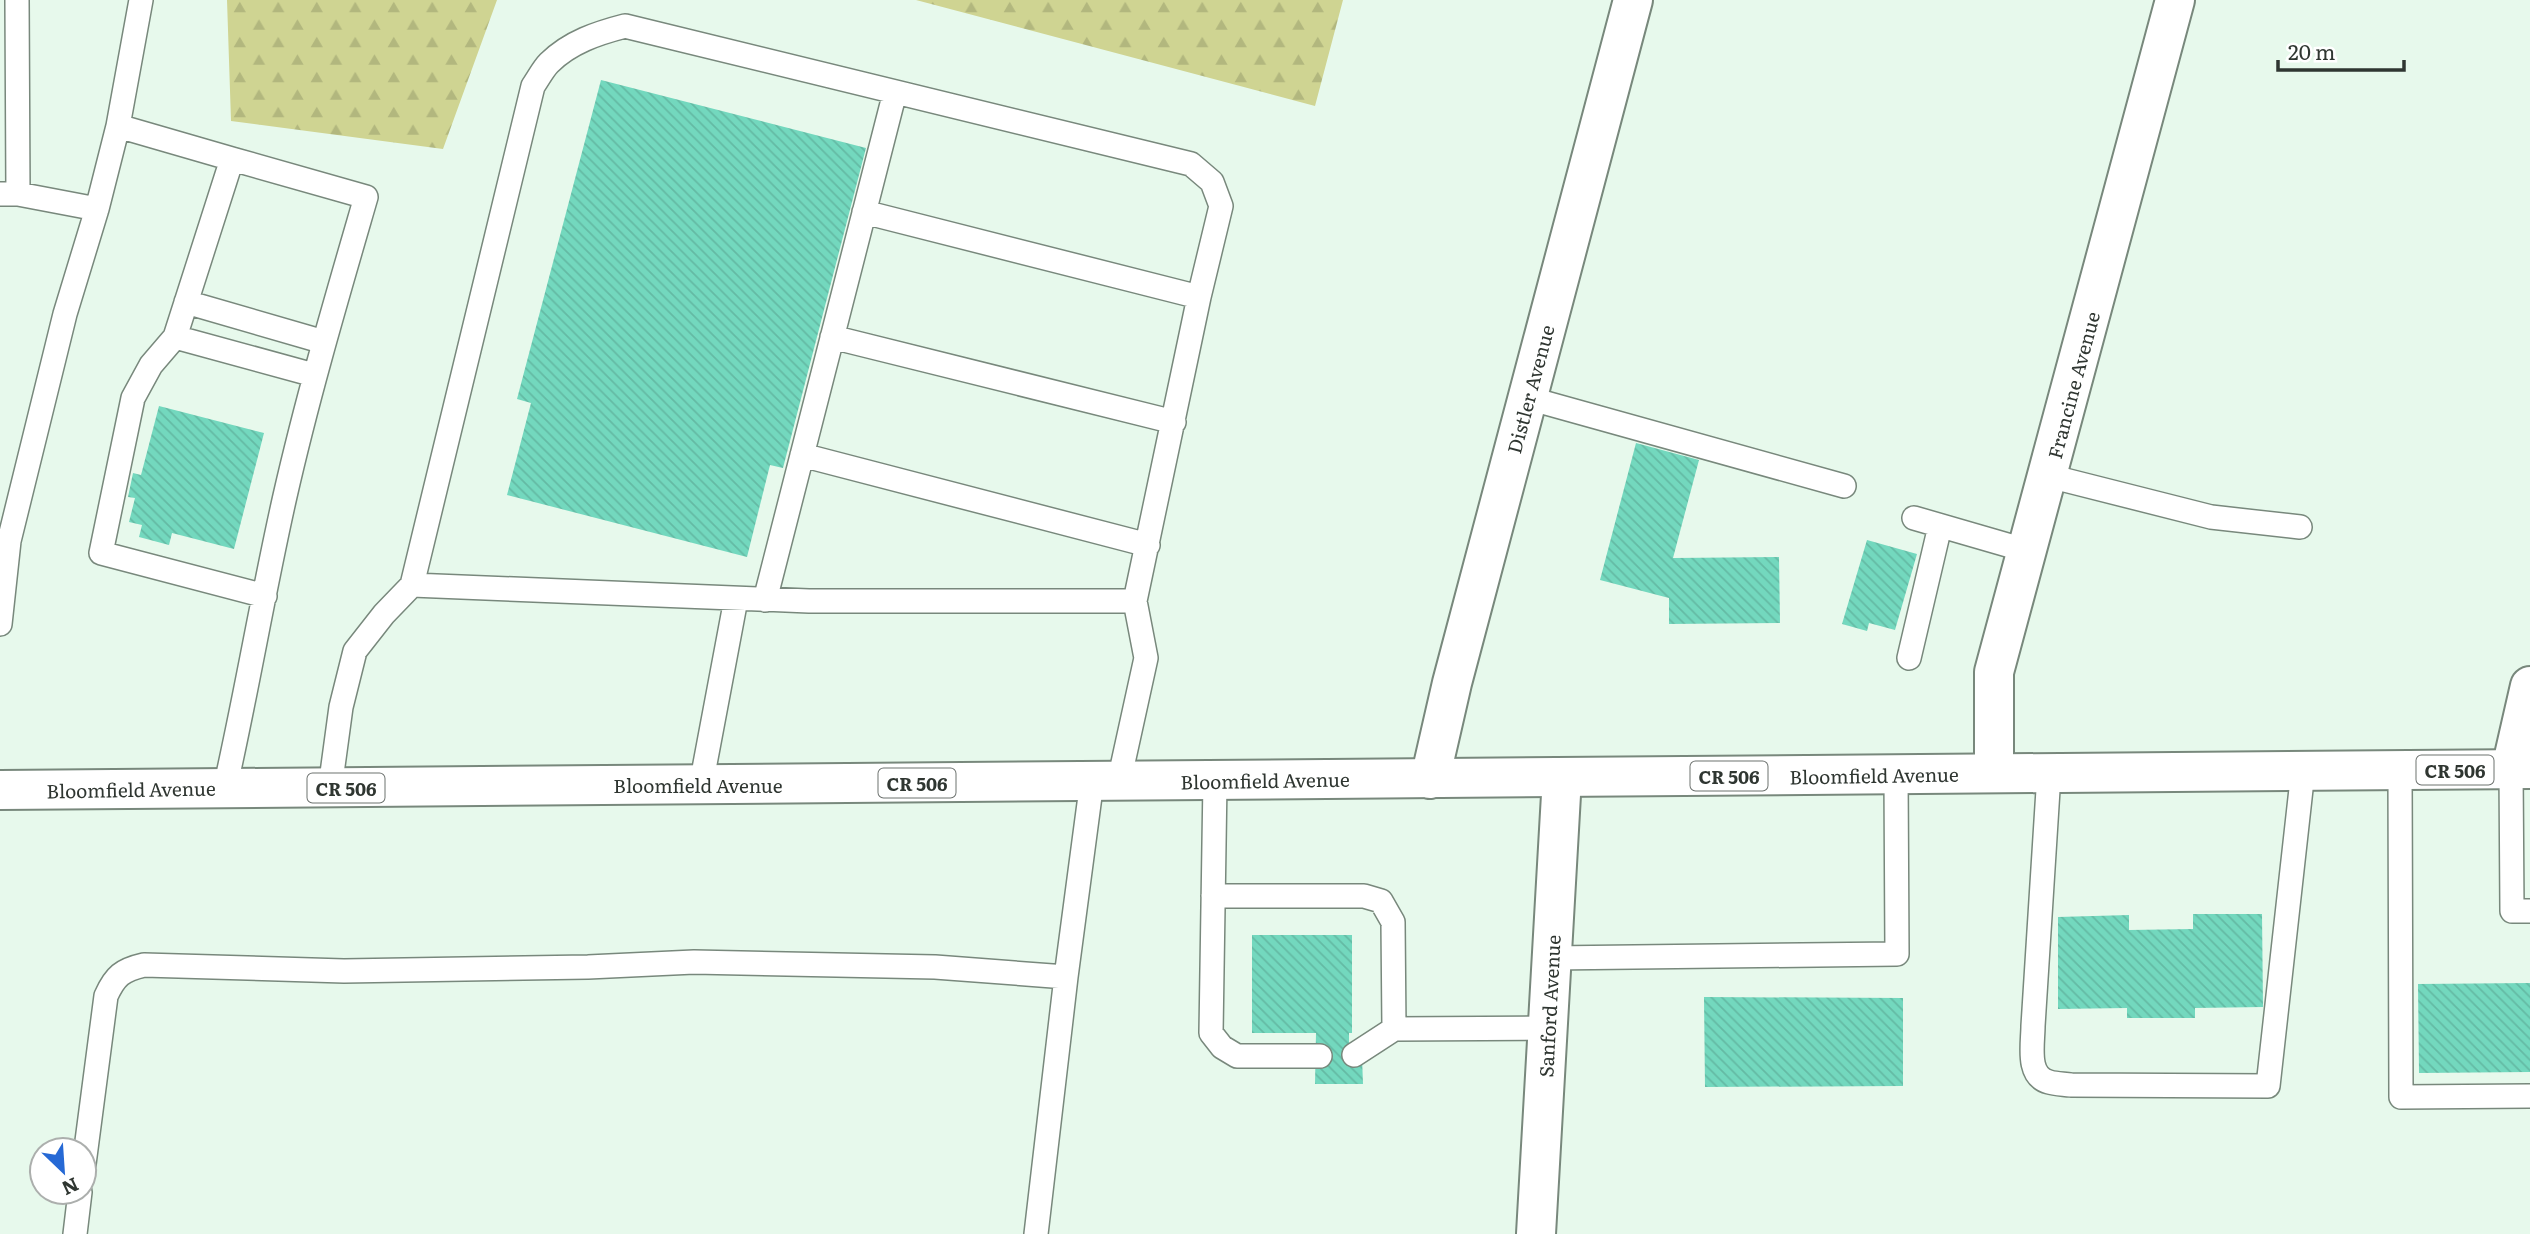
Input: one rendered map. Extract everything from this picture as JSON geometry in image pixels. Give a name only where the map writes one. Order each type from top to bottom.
[{"type":"main road","name":"Distler Avenue","points":[[1430,779],[1452,682],[1633,0]]},
{"type":"main road","name":"Francine Avenue","points":[[1994,773],[1994,672],[2049,476],[2175,0]]},
{"type":"main road","points":[[2520,769],[2530,686]]},
{"type":"main road","name":"Bloomfield Avenue","points":[[0,790],[2520,769]]},
{"type":"main road","name":"Sanford Avenue","points":[[1536,1234],[1562,777]]},
{"type":"lane","points":[[17,0],[9,194],[97,209]]},
{"type":"lane","points":[[0,624],[9,541],[65,314],[97,209],[118,126],[141,0]]},
{"type":"lane","points":[[330,788],[341,707],[355,651],[384,614],[412,585],[533,86],[549,63],[592,34],[625,26],[1191,164],[1212,182],[1221,206],[1199,297],[1135,601],[1146,658],[1105,781],[1066,977],[1036,1234]]},
{"type":"lane","points":[[765,600],[895,92]]},
{"type":"lane","points":[[118,126],[366,197],[314,375],[285,499],[225,788]]},
{"type":"lane","points":[[232,159],[175,337],[151,365],[133,398],[101,553],[265,596]]},
{"type":"lane","points":[[864,212],[1199,297]]},
{"type":"lane","points":[[186,302],[324,342]]},
{"type":"lane","points":[[175,337],[314,375]]},
{"type":"lane","points":[[832,337],[1174,422]]},
{"type":"lane","points":[[1528,398],[1844,486]]},
{"type":"lane","points":[[802,455],[1147,545]]},
{"type":"lane","points":[[2049,476],[2211,517],[2300,527]]},
{"type":"lane","points":[[1914,518],[2028,551]]},
{"type":"lane","points":[[1909,658],[1940,526]]},
{"type":"lane","points":[[412,585],[765,600],[1135,601]]},
{"type":"lane","points":[[701,785],[736,598]]},
{"type":"lane","points":[[2520,769],[2512,911],[2530,911]]},
{"type":"lane","points":[[2400,770],[2401,1097],[2530,1096]]},
{"type":"lane","points":[[2049,774],[2034,1026],[2033,1064],[2038,1076],[2048,1082],[2071,1085],[2269,1086],[2303,771]]},
{"type":"lane","points":[[1551,958],[1897,954],[1896,775]]},
{"type":"lane","points":[[1215,781],[1210,1033],[1222,1047],[1237,1056],[1321,1056]]},
{"type":"lane","points":[[1213,896],[1364,896],[1381,901],[1393,922],[1394,1029]]},
{"type":"lane","points":[[88,1136],[106,996],[112,982],[127,969],[144,965],[344,971],[588,967],[694,962],[935,967],[1066,977]]},
{"type":"lane","points":[[1354,1055],[1394,1029],[1549,1028]]},
{"type":"lane","points":[[75,1234],[78,1206]]},
{"type":"green space","points":[[227,0],[497,0],[443,149],[231,121]]},
{"type":"green space","points":[[916,0],[1343,0],[1315,106]]},
{"type":"building","points":[[601,80],[866,148],[783,468],[770,465],[747,557],[507,495],[531,403],[517,399]]},
{"type":"building","points":[[159,406],[264,433],[234,549],[172,533],[169,545],[139,537],[142,525],[129,522],[135,498],[128,497],[133,473],[141,475]]},
{"type":"building","points":[[1636,443],[1699,460],[1673,558],[1779,557],[1780,623],[1669,624],[1669,598],[1600,580]]},
{"type":"building","points":[[1867,540],[1917,554],[1895,630],[1869,623],[1867,631],[1842,624]]},
{"type":"building","points":[[2193,914],[2262,914],[2263,1007],[2195,1008],[2195,1018],[2127,1018],[2127,1008],[2058,1009],[2058,917],[2129,915],[2129,930],[2193,929]]},
{"type":"building","points":[[1252,935],[1352,935],[1352,1033],[1349,1033],[1349,1057],[1362,1057],[1363,1084],[1315,1084],[1316,1033],[1252,1033]]},
{"type":"building","points":[[2530,983],[2530,1072],[2419,1073],[2418,984]]},
{"type":"building","points":[[1704,997],[1903,998],[1903,1086],[1705,1087]]}]
